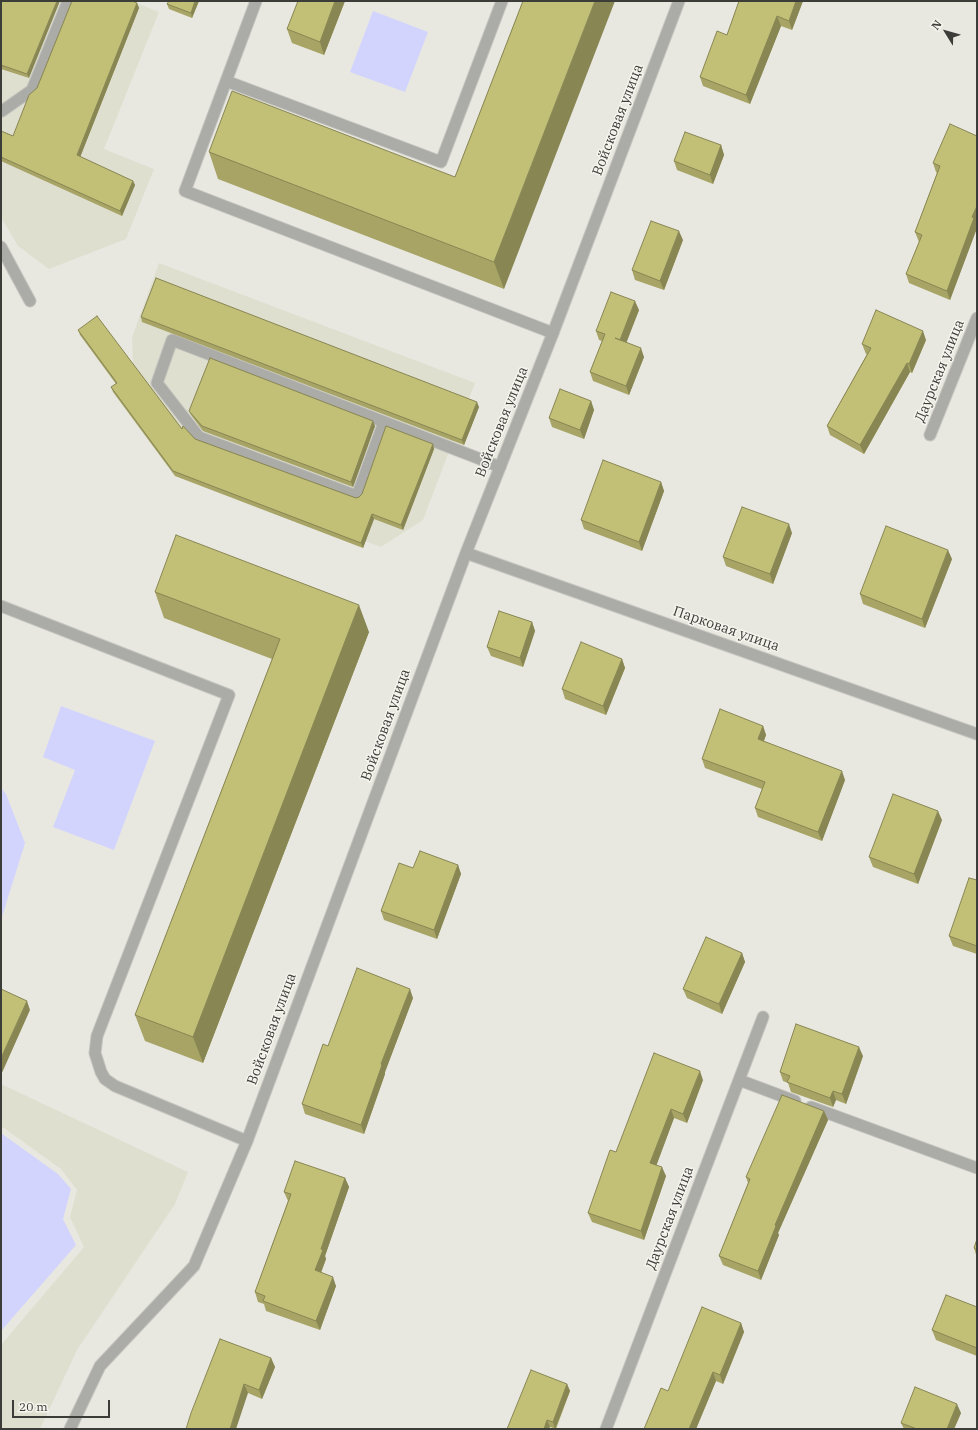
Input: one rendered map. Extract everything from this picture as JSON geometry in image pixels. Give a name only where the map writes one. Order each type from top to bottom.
[{"type":"street","points":[[1,111],[32,90],[68,1]]},
{"type":"street","points":[[256,1],[185,192],[553,333]]},
{"type":"street","points":[[226,81],[440,162],[502,1]]},
{"type":"street","name":"Войсковая улица","points":[[70,1429],[100,1366],[194,1266],[247,1141],[466,553],[553,333],[679,1]]},
{"type":"street","points":[[1,247],[30,301]]},
{"type":"street","name":"Даурская улица","points":[[930,435],[977,318]]},
{"type":"street","points":[[384,422],[357,496],[199,437],[157,382],[172,340],[384,422],[500,467]]},
{"type":"street","name":"Парковая улица","points":[[466,553],[977,734]]},
{"type":"street","points":[[1,606],[229,695],[97,1036],[95,1053],[101,1072],[105,1079],[115,1086],[247,1141]]},
{"type":"street","name":"Даурская улица","points":[[606,1429],[763,1017]]},
{"type":"street","points":[[739,1080],[977,1168]]},
{"type":"shaded area","points":[[1,1],[131,1],[159,12],[104,149],[154,169],[126,239],[49,269],[18,246],[1,217]]},
{"type":"shaded area","points":[[373,11],[428,32],[405,92],[350,72]]},
{"type":"shaded area","points":[[159,263],[475,383],[423,520],[381,547],[203,480],[134,391],[132,337]]},
{"type":"shaded area","points":[[61,706],[155,741],[114,850],[53,827],[75,770],[43,757]]},
{"type":"shaded area","points":[[1,788],[6,794],[25,843],[1,920]]},
{"type":"shaded area","points":[[1,1084],[188,1172],[175,1204],[77,1350],[40,1429],[1,1429],[1,1345],[84,1247],[70,1217],[77,1190],[61,1169],[1,1126]]},
{"type":"shaded area","points":[[1,1133],[58,1174],[71,1189],[63,1219],[76,1245],[1,1331]]},
{"type":"building","points":[[1,1],[57,1],[27,74],[1,65]]},
{"type":"building","points":[[72,1],[132,1],[137,3],[77,155],[133,181],[120,211],[1,157],[1,131],[13,136],[29,95],[37,88]]},
{"type":"building","points":[[169,1],[195,1],[191,13],[167,4]]},
{"type":"building","points":[[298,1],[335,1],[320,42],[287,29]]},
{"type":"building","points":[[523,1],[595,1],[494,262],[209,152],[232,91],[455,177]]},
{"type":"building","points":[[739,1],[796,1],[789,21],[777,16],[746,95],[700,77],[717,31],[727,35]]},
{"type":"building","points":[[950,124],[977,136],[977,206],[947,291],[906,274],[922,235],[915,232],[940,166],[933,163]]},
{"type":"building","points":[[685,132],[721,145],[710,175],[674,161]]},
{"type":"building","points":[[651,221],[679,231],[660,281],[632,270]]},
{"type":"building","points":[[156,278],[477,402],[462,440],[141,317]]},
{"type":"building","points":[[611,292],[635,301],[620,340],[641,348],[626,386],[590,372],[605,334],[596,331]]},
{"type":"building","points":[[876,310],[923,331],[909,364],[907,363],[860,445],[827,426],[871,348],[862,344]]},
{"type":"building","points":[[97,316],[182,429],[183,426],[195,439],[356,498],[362,494],[386,426],[433,444],[401,525],[372,514],[361,543],[173,471],[111,387],[117,383],[78,330]]},
{"type":"building","points":[[210,358],[373,421],[351,482],[202,426],[189,411]]},
{"type":"building","points":[[560,389],[591,401],[580,430],[549,418]]},
{"type":"building","points":[[603,460],[661,482],[639,542],[581,520]]},
{"type":"building","points":[[742,507],[789,524],[770,574],[723,557]]},
{"type":"building","points":[[886,526],[948,550],[922,619],[860,594]]},
{"type":"building","points":[[176,535],[359,605],[193,1037],[135,1015],[280,639],[155,592]]},
{"type":"building","points":[[499,611],[532,622],[520,658],[487,647]]},
{"type":"building","points":[[581,642],[622,659],[603,706],[562,689]]},
{"type":"building","points":[[720,709],[763,726],[758,739],[842,771],[818,832],[755,808],[765,782],[702,759]]},
{"type":"building","points":[[893,794],[938,811],[914,874],[869,857]]},
{"type":"building","points":[[420,851],[458,865],[434,930],[381,911],[399,863],[413,868]]},
{"type":"building","points":[[969,878],[977,880],[977,946],[949,936]]},
{"type":"building","points":[[706,937],[742,953],[719,1004],[683,989]]},
{"type":"building","points":[[357,968],[410,989],[381,1064],[382,1065],[361,1125],[302,1104],[323,1044],[328,1046]]},
{"type":"building","points":[[1,989],[27,1001],[1,1058]]},
{"type":"building","points":[[796,1024],[859,1047],[842,1094],[833,1091],[830,1098],[787,1082],[790,1076],[780,1072]]},
{"type":"building","points":[[654,1053],[700,1071],[683,1114],[671,1109],[650,1163],[662,1167],[641,1231],[588,1213],[610,1150],[616,1152]]},
{"type":"building","points":[[782,1095],[824,1111],[775,1225],[776,1226],[758,1271],[719,1256],[750,1179],[746,1177]]},
{"type":"building","points":[[295,1161],[345,1178],[321,1249],[323,1250],[315,1270],[333,1277],[316,1321],[263,1301],[265,1296],[255,1292],[291,1194],[284,1192]]},
{"type":"building","points":[[977,1239],[977,1250],[974,1248]]},
{"type":"building","points":[[946,1295],[977,1307],[977,1348],[932,1330]]},
{"type":"building","points":[[702,1307],[741,1323],[720,1375],[713,1372],[689,1429],[644,1429],[661,1388],[668,1391]]},
{"type":"building","points":[[220,1339],[271,1358],[259,1390],[244,1384],[230,1429],[186,1429],[191,1413]]},
{"type":"building","points":[[531,1370],[567,1384],[553,1422],[547,1420],[544,1429],[507,1429]]},
{"type":"building","points":[[915,1387],[957,1404],[947,1429],[917,1429],[901,1423]]}]
